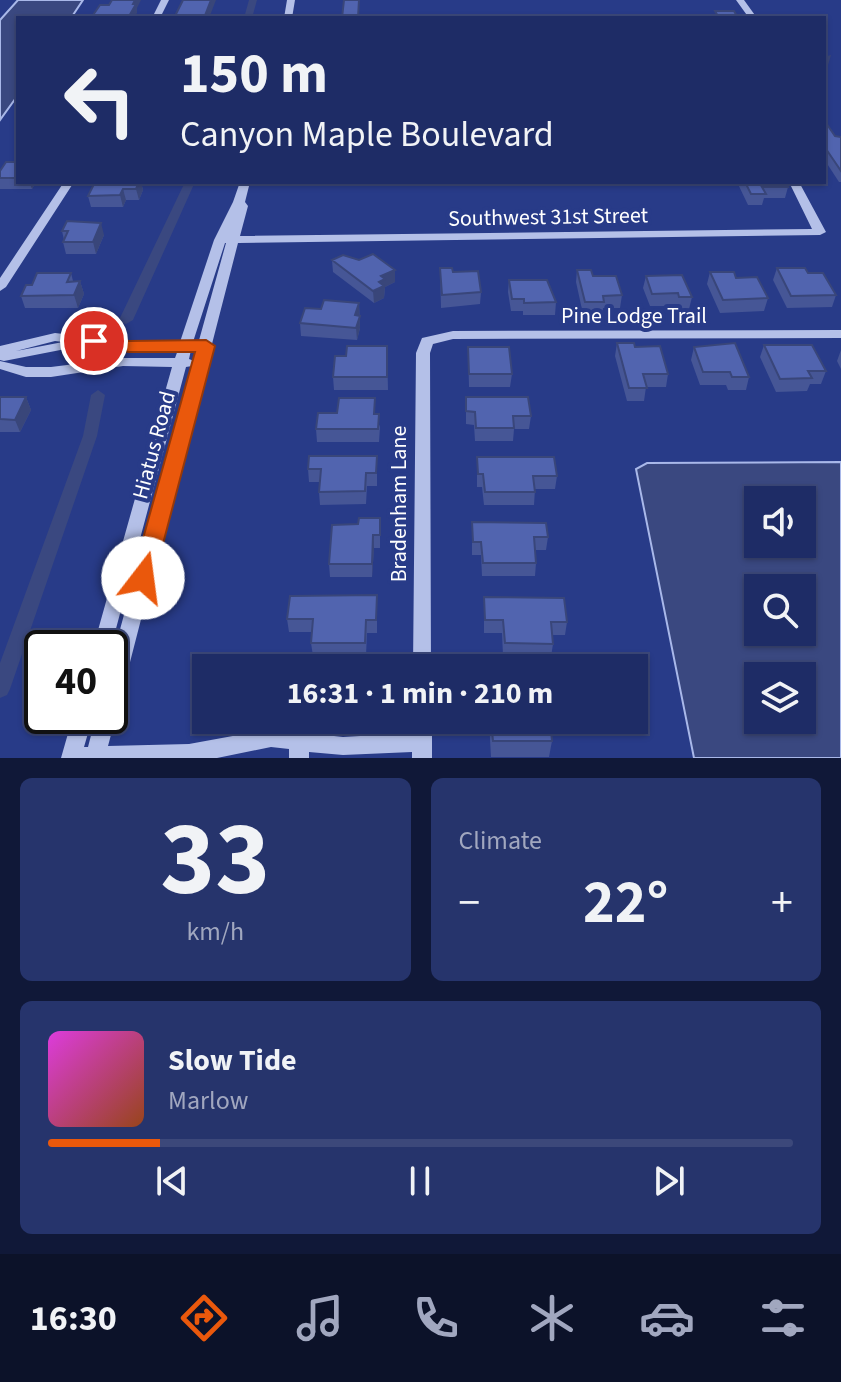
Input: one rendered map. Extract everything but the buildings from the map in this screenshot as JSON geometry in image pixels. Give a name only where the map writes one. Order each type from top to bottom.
[{"type":"street","points":[[0,287],[68,184]]},
{"type":"street","name":"Hiatus Road","points":[[107,630],[186,346],[242,206],[239,202],[244,184]]},
{"type":"street","name":"Southwest 31st Street","points":[[226,240],[820,232],[795,184]]},
{"type":"street","name":"Hiatus Road","points":[[128,633],[206,346],[226,240]]},
{"type":"street","name":"Pine Lodge Trail","points":[[427,341],[453,335],[841,334]]},
{"type":"street","points":[[0,350],[55,337],[129,346],[206,346]]},
{"type":"street","points":[[0,356],[28,355],[94,341]]},
{"type":"street","name":"Bradenham Lane","points":[[422,654],[423,353],[427,341]]},
{"type":"street","points":[[26,372],[28,355]]},
{"type":"street","points":[[0,365],[26,372],[51,372],[123,362],[200,363]]},
{"type":"street","points":[[78,734],[71,758],[189,754],[271,738],[300,749],[343,746],[422,750]]},
{"type":"street","points":[[95,758],[101,734]]},
{"type":"water","points":[[18,0],[83,0],[72,16],[16,16],[16,98],[0,120],[0,20]]},
{"type":"water","points":[[841,462],[841,758],[694,758],[636,469],[647,463]]},
{"type":"waterway","points":[[249,16],[253,0]]},
{"type":"waterway","points":[[126,320],[189,184]]},
{"type":"waterway","points":[[0,689],[90,436],[98,395]]},
{"type":"route","points":[[94,341],[129,346],[206,346],[143,578]]}]
